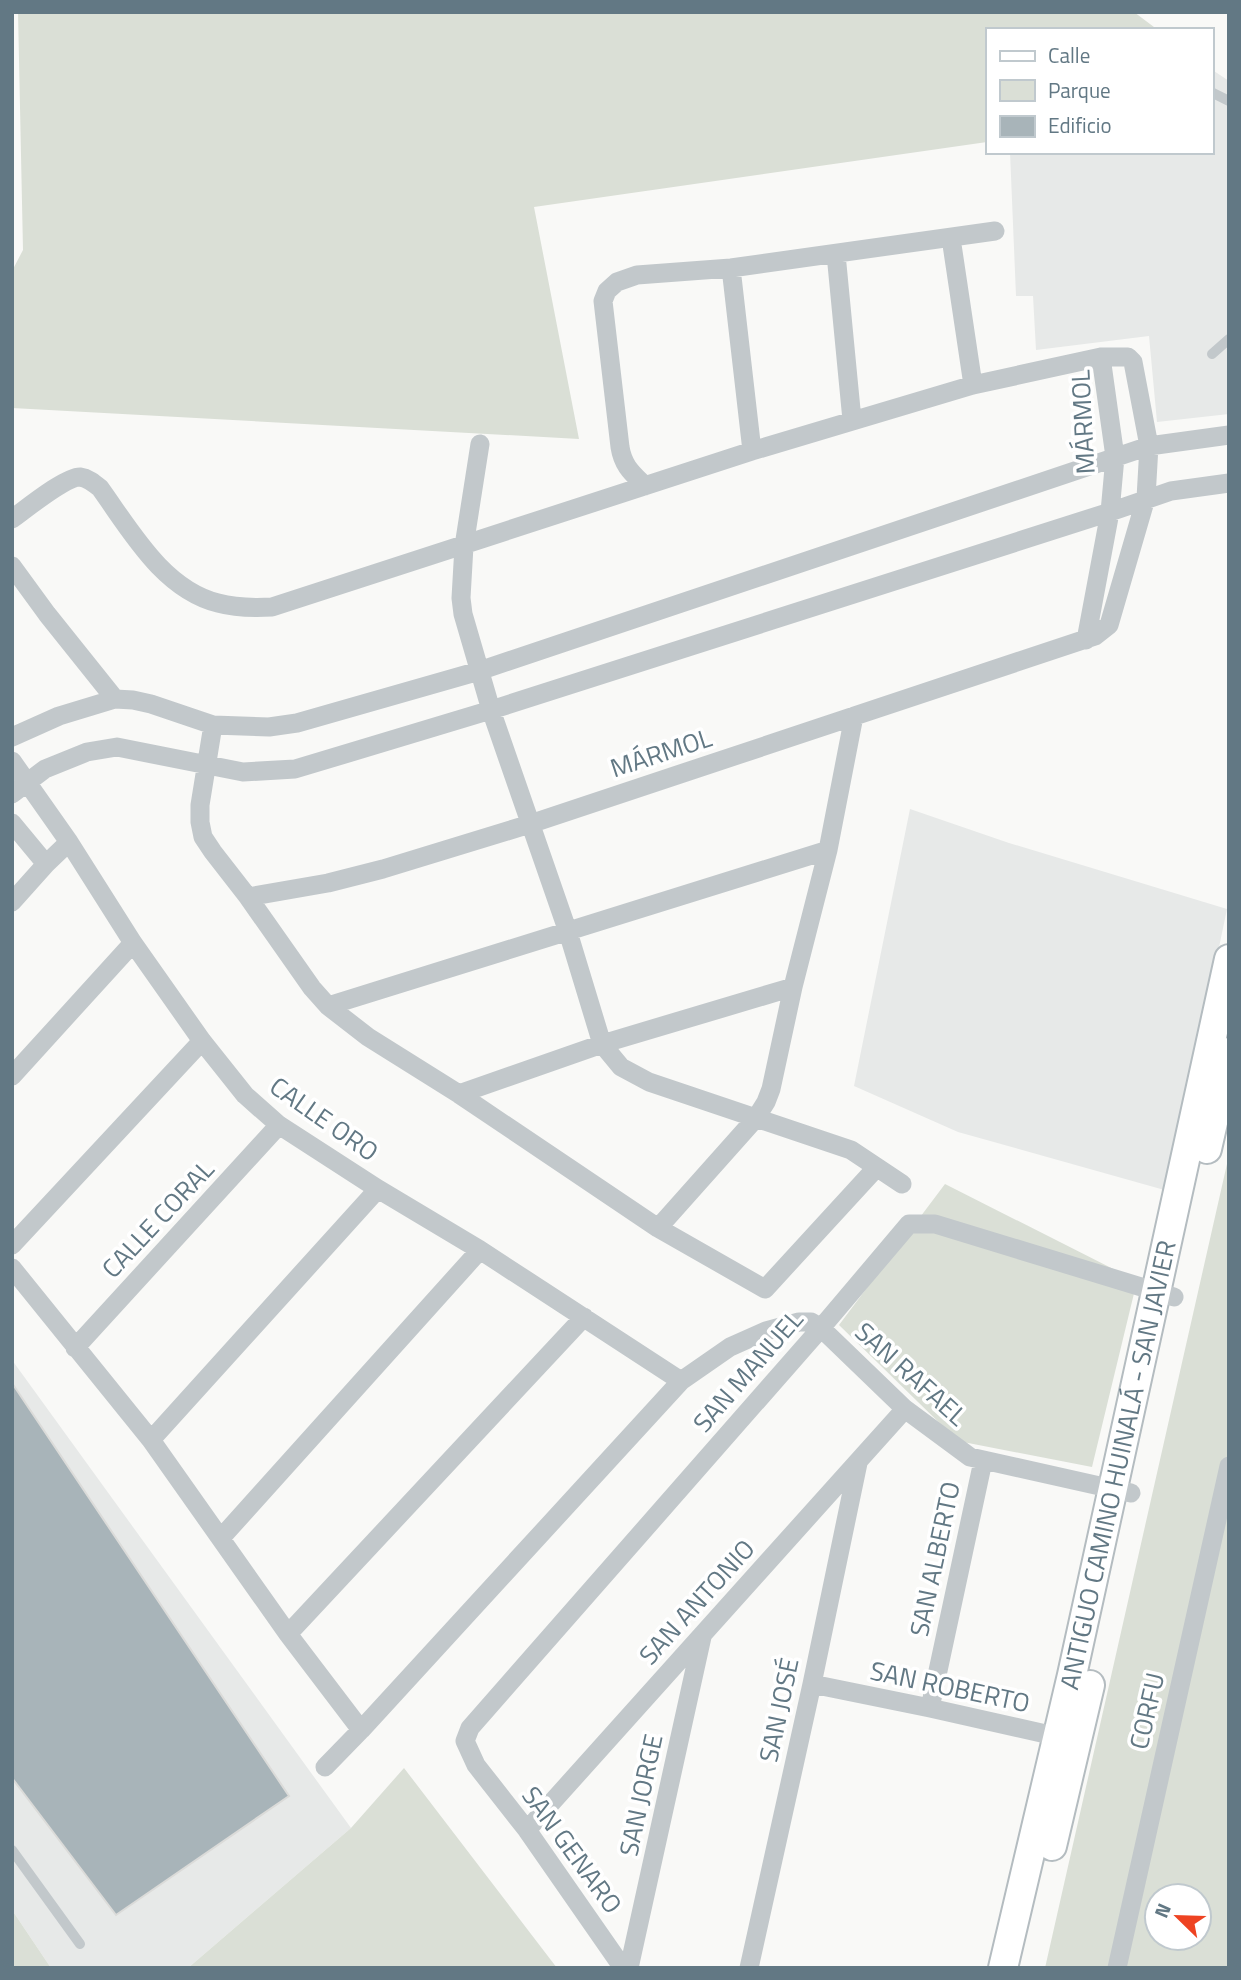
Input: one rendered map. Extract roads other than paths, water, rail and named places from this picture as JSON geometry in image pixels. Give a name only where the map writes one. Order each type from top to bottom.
[{"type":"main road","name":"ANTIGUO CAMINO HUINALÁ - SAN JAVIER","points":[[1165,1294],[1229,959]]},
{"type":"main road","points":[[1022,1968],[1068,1739],[1165,1294],[1229,1052]]},
{"type":"main road","points":[[1003,1968],[1068,1739]]},
{"type":"street","points":[[645,486],[622,459],[603,300],[607,291],[617,282],[637,275],[731,268],[995,231]]},
{"type":"street","points":[[951,238],[973,385]]},
{"type":"street","points":[[836,254],[852,420]]},
{"type":"street","points":[[731,268],[752,451]]},
{"type":"street","points":[[12,519],[66,481],[82,477],[100,488],[169,577],[191,592],[216,603],[245,608],[272,607],[852,420],[973,385],[1101,357]]},
{"type":"street","name":"MÁRMOL","points":[[248,897],[328,883],[383,869],[530,824],[1086,640],[1100,632],[1109,625],[1146,498],[1149,446],[1133,362],[1128,357],[1101,357],[1115,457],[1110,512],[1086,640]]},
{"type":"street","points":[[12,737],[59,716],[115,699],[151,704],[213,726],[269,727],[297,723],[479,671],[1149,446],[1229,435]]},
{"type":"street","points":[[480,444],[464,546],[461,606],[491,710],[568,932],[602,1044],[621,1067],[649,1082],[851,1150],[902,1184]]},
{"type":"street","points":[[20,788],[45,769],[88,752],[117,747],[243,772],[295,768],[491,710],[1110,512],[1146,498],[1171,491],[1229,483]]},
{"type":"street","points":[[12,566],[115,699]]},
{"type":"street","points":[[658,1228],[766,1102],[828,850],[854,716]]},
{"type":"street","points":[[213,726],[200,805],[203,836],[312,988],[328,1006],[368,1037],[459,1094],[658,1228],[765,1289],[877,1167]]},
{"type":"street","name":"CALLE ORO","points":[[12,761],[20,788],[69,842],[133,943],[202,1041],[245,1095],[279,1125],[480,1250],[681,1381]]},
{"type":"street","points":[[12,823],[46,863]]},
{"type":"street","points":[[12,902],[46,863],[69,842]]},
{"type":"street","points":[[328,1006],[828,850]]},
{"type":"street","points":[[12,1076],[133,943]]},
{"type":"street","points":[[459,1094],[602,1044],[793,987]]},
{"type":"street","points":[[12,1245],[202,1041]]},
{"type":"street","name":"CALLE CORAL","points":[[75,1348],[279,1125]]},
{"type":"street","points":[[151,1440],[378,1189]]},
{"type":"street","name":"SAN MANUEL","points":[[476,1765],[465,1741],[470,1728],[909,1224],[935,1224],[1165,1294]]},
{"type":"street","points":[[221,1538],[480,1250]]},
{"type":"street","points":[[12,1268],[151,1440],[288,1634],[361,1730]]},
{"type":"street","points":[[288,1634],[584,1317]]},
{"type":"street","points":[[324,1767],[681,1381],[730,1347],[766,1331],[799,1322],[811,1322],[821,1328]]},
{"type":"street","name":"SAN RAFAEL","points":[[821,1328],[905,1409],[962,1453],[983,1461],[1122,1492]]},
{"type":"street","name":"SAN ANTONIO","points":[[527,1830],[905,1409]]},
{"type":"street","name":"SAN ALBERTO","points":[[930,1708],[983,1461]]},
{"type":"street","name":"SAN JOSÉ","points":[[750,1968],[858,1462]]},
{"type":"street","name":"CORFU","points":[[1117,1968],[1229,1466]]},
{"type":"street","name":"SAN JORGE","points":[[629,1968],[703,1634]]},
{"type":"street","name":"SAN ROBERTO","points":[[812,1684],[1068,1739]]},
{"type":"street","name":"SAN GENARO","points":[[476,1765],[527,1830],[622,1968]]},
{"type":"lane","points":[[1213,93],[1229,101]]},
{"type":"lane","points":[[1212,354],[1229,339]]},
{"type":"lane","points":[[12,1850],[80,1944]]}]
